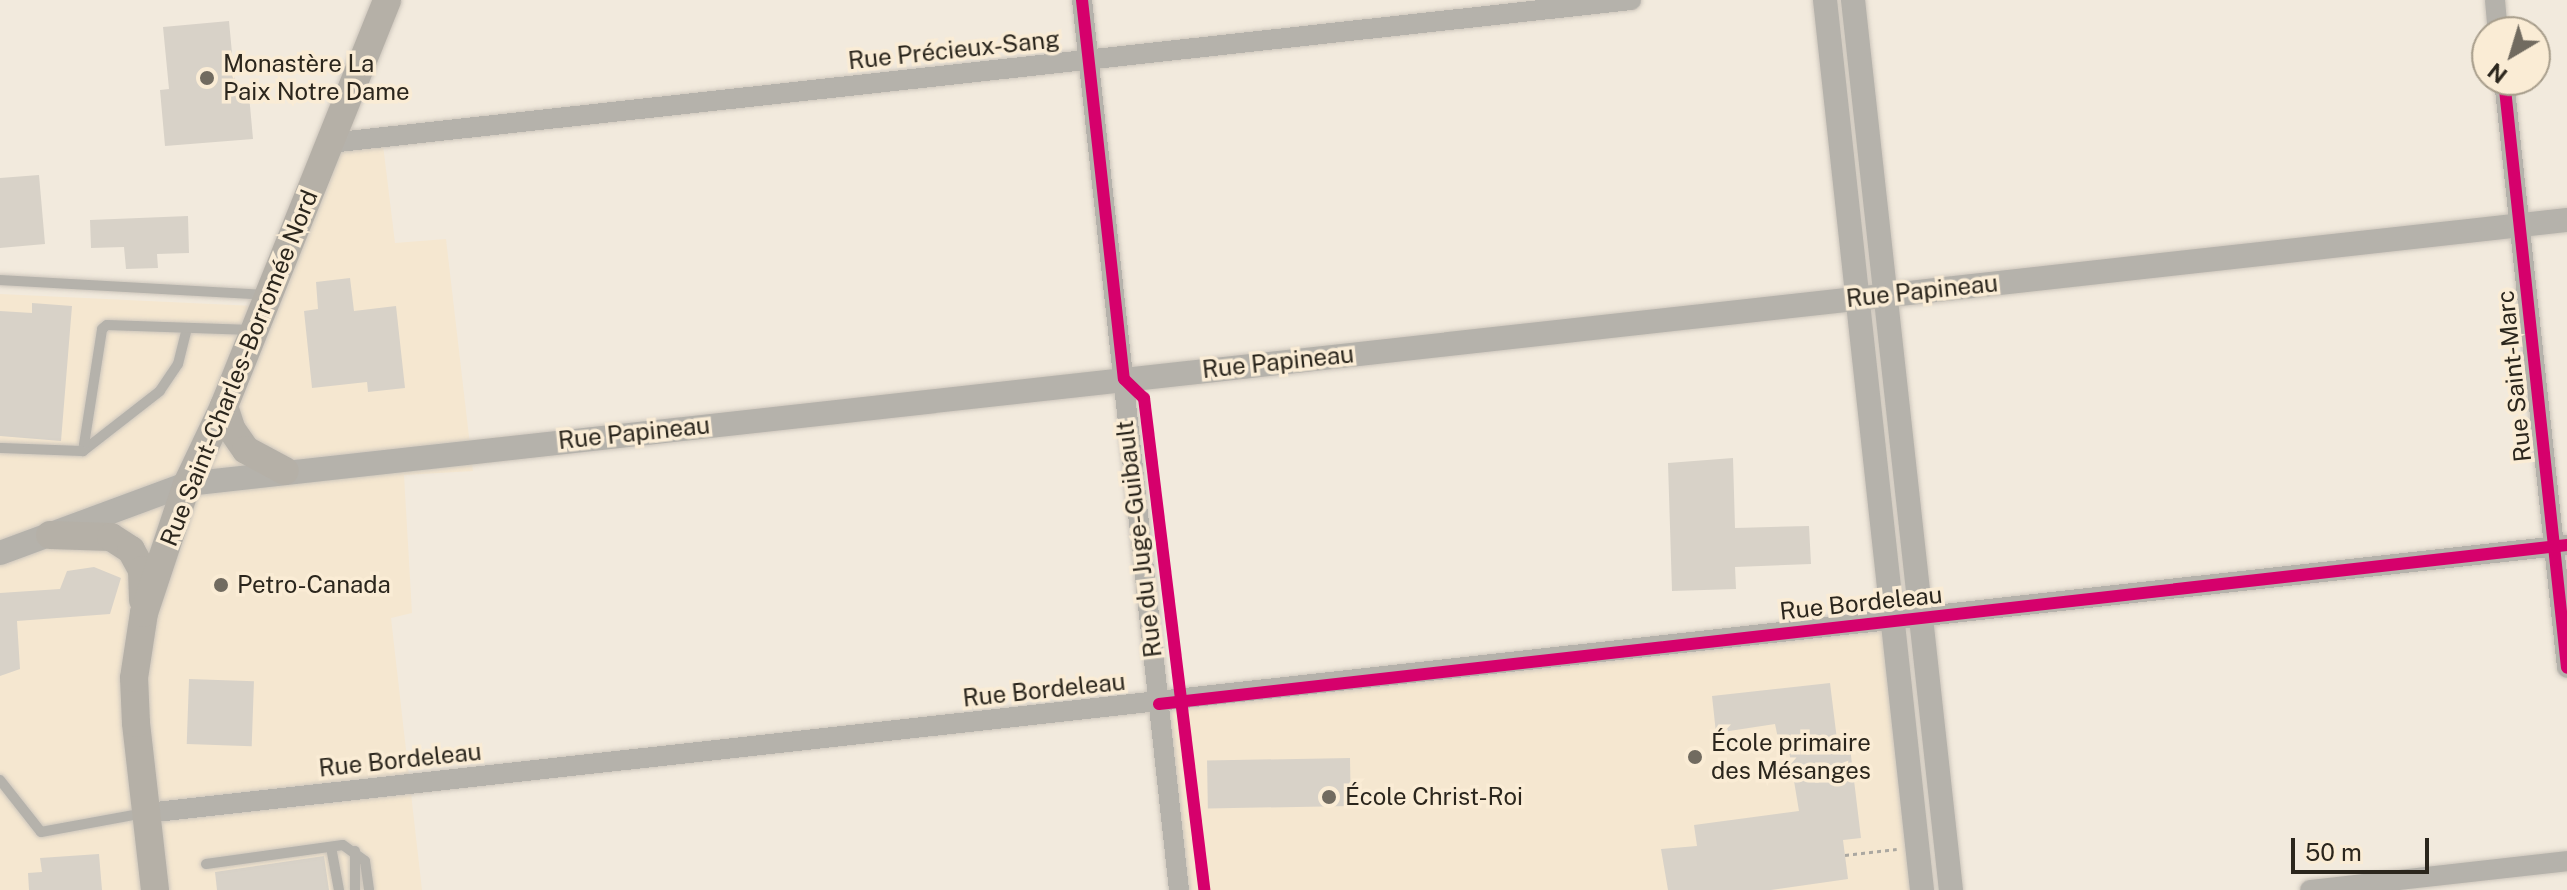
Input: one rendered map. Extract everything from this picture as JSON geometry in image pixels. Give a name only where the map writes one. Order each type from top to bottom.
[{"type":"main road","name":"Rue Saint-Charles-Borromée Nord","points":[[155,890],[134,678],[144,613],[187,484],[224,406],[387,0]]},
{"type":"main road","points":[[224,406],[246,450],[285,471]]},
{"type":"main road","points":[[50,535],[111,537],[131,550],[142,570],[144,613]]},
{"type":"street","name":"Rue du Juge-Guibault","points":[[1082,0],[1179,890]]},
{"type":"street","name":"Rue Précieux-Sang","points":[[330,143],[1089,62],[1631,0]]},
{"type":"street","points":[[1825,0],[1890,622],[1922,890]]},
{"type":"street","points":[[1853,0],[1951,890]]},
{"type":"street","name":"Rue Saint-Marc","points":[[2506,96],[2561,546],[2567,668]]},
{"type":"street","name":"Rue Papineau","points":[[0,553],[187,484],[285,471],[2567,220]]},
{"type":"street","name":"Rue Bordeleau","points":[[147,813],[1159,704],[2561,546]]},
{"type":"street","points":[[2310,890],[2567,861]]},
{"type":"lane","points":[[0,280],[268,295]]},
{"type":"lane","points":[[0,448],[83,451],[160,391],[178,364],[187,328]]},
{"type":"lane","points":[[83,451],[102,329],[254,330]]},
{"type":"lane","points":[[0,780],[41,832],[147,813]]},
{"type":"lane","points":[[331,847],[339,890]]},
{"type":"lane","points":[[206,864],[331,847],[355,851],[365,861],[369,890]]},
{"type":"lane","points":[[355,851],[355,890]]},
{"type":"path","points":[[1845,855],[1918,846]]},
{"type":"shaded area","points":[[383,145],[395,243],[446,239],[473,471],[404,475],[412,613],[391,618],[422,890],[0,890],[0,294],[254,306],[334,153]]},
{"type":"shaded area","name":"École primaire des Mésanges","points":[[1890,622],[1922,890],[1179,890],[1159,704]]},
{"type":"building","name":"Monastère La Paix Notre Dame","points":[[229,21],[236,96],[249,95],[253,139],[165,146],[160,90],[169,89],[163,27]]},
{"type":"building","points":[[39,175],[45,244],[0,248],[0,178]]},
{"type":"building","points":[[188,216],[189,253],[157,254],[158,268],[126,269],[124,247],[91,248],[90,220]]},
{"type":"building","points":[[350,278],[354,311],[396,306],[405,388],[368,392],[367,382],[312,388],[304,311],[318,309],[316,282]]},
{"type":"building","points":[[32,303],[72,306],[61,441],[0,436],[0,311],[32,313]]},
{"type":"building","points":[[1733,458],[1735,528],[1809,526],[1811,564],[1735,567],[1736,589],[1672,591],[1668,463]]},
{"type":"building","points":[[94,567],[121,578],[110,614],[17,621],[20,669],[0,676],[0,593],[60,589],[67,571]]},
{"type":"building","points":[[189,679],[254,681],[252,746],[187,744]]},
{"type":"building","points":[[1830,683],[1837,740],[1849,739],[1861,838],[1843,840],[1848,879],[1771,890],[1668,890],[1661,849],[1697,846],[1694,825],[1799,811],[1789,751],[1781,753],[1775,724],[1716,733],[1712,696]]},
{"type":"building","points":[[1350,758],[1351,806],[1208,808],[1207,760]]},
{"type":"building","points":[[99,854],[102,890],[29,890],[28,873],[42,872],[40,858]]},
{"type":"building","points":[[324,856],[329,890],[217,890],[215,872]]},
{"type":"cycle path","points":[[1082,0],[1124,379],[1144,398],[1204,890]]},
{"type":"cycle path","points":[[2506,96],[2567,668]]},
{"type":"cycle path","points":[[1159,704],[2567,545]]},
{"type":"place","name":"Monastère La Paix Notre Dame","points":[[207,78]]},
{"type":"place","name":"Petro-Canada","points":[[221,585]]},
{"type":"place","name":"École primaire des Mésanges","points":[[1695,757]]},
{"type":"place","name":"École Christ-Roi","points":[[1329,797]]}]
